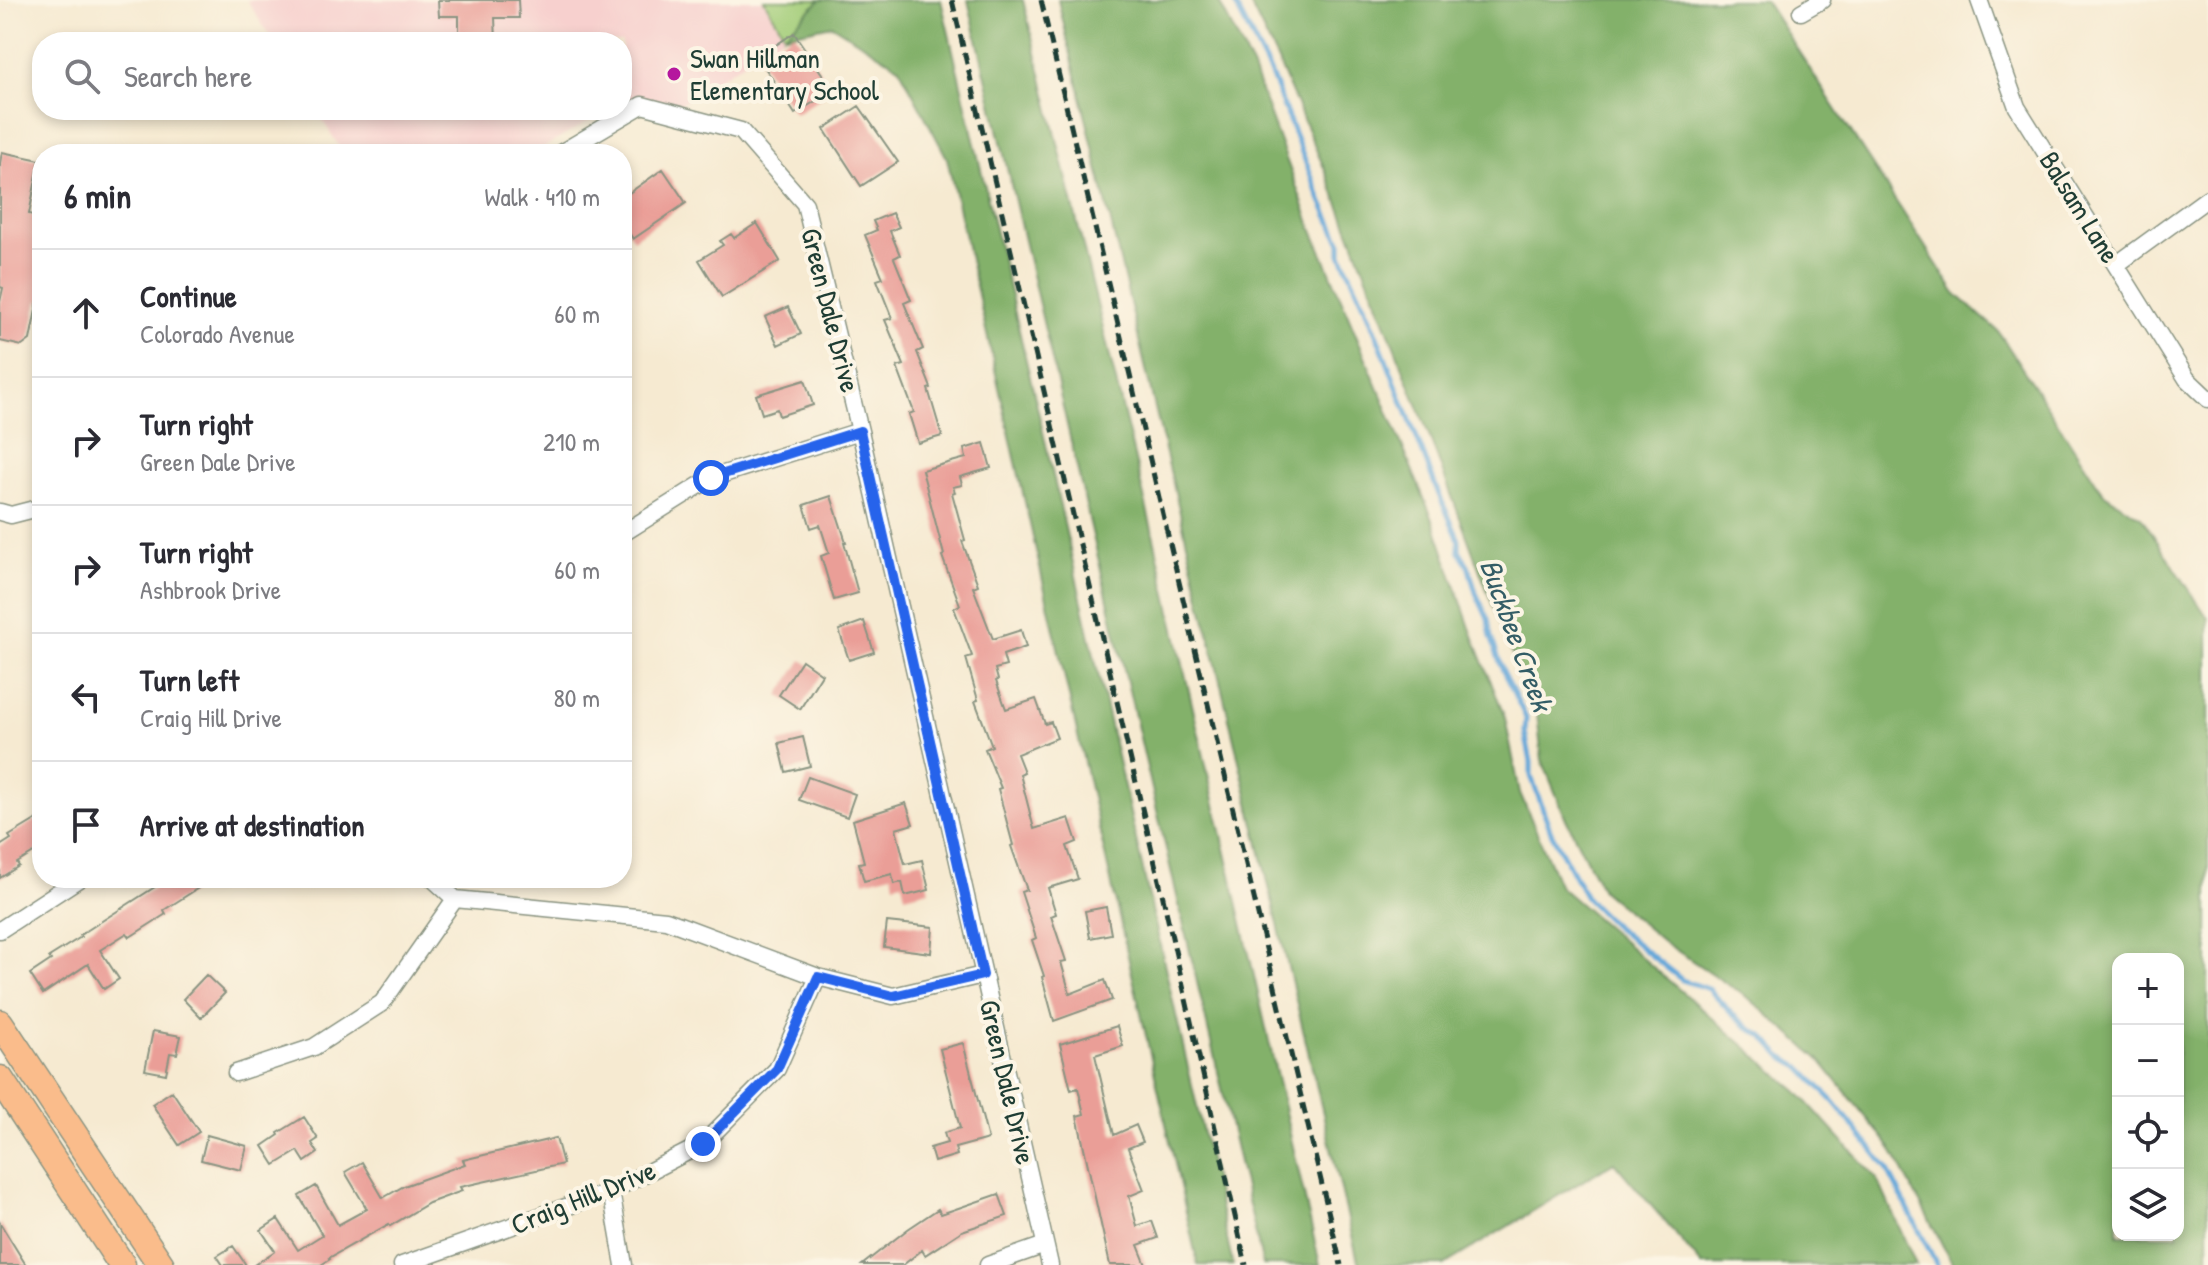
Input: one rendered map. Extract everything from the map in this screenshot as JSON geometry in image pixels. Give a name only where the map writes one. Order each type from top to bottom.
[{"type":"main road","points":[[0,1023],[161,1265]]},
{"type":"main road","points":[[0,1079],[122,1265]]},
{"type":"street","points":[[1801,12],[1822,0]]},
{"type":"street","name":"Balsam Lane","points":[[1979,0],[2017,107],[2187,379],[2208,399]]},
{"type":"street","name":"Green Dale Drive","points":[[632,111],[642,105],[741,131],[805,204],[860,431],[1050,1265]]},
{"type":"street","name":"Green Dale Drive","points":[[576,144],[617,120]]},
{"type":"street","points":[[2116,265],[2208,198]]},
{"type":"street","points":[[632,528],[711,478],[860,431]]},
{"type":"street","points":[[0,512],[11,515],[32,510]]},
{"type":"street","points":[[0,930],[65,888]]},
{"type":"street","points":[[443,888],[455,899],[666,920],[818,977],[893,996],[983,975]]},
{"type":"street","points":[[236,1073],[314,1047],[382,1003],[455,899]]},
{"type":"street","name":"Craig Hill Drive","points":[[402,1265],[611,1191],[703,1144],[777,1069],[818,977]]},
{"type":"street","points":[[611,1191],[624,1265]]},
{"type":"street","points":[[988,1265],[1045,1245]]},
{"type":"shaded area","name":"Swan Hillman Elementary School","points":[[247,0],[764,0],[785,35],[679,105],[632,105],[632,32],[267,32]]},
{"type":"shaded area","points":[[322,120],[591,120],[550,144],[338,144]]},
{"type":"green space","points":[[764,0],[820,0],[785,35]]},
{"type":"green space","points":[[820,0],[941,0],[1233,1265],[1198,1265],[947,158],[899,67],[832,25],[785,35]]},
{"type":"green space","points":[[968,0],[1023,0],[1155,542],[1320,1265],[1263,1265]]},
{"type":"green space","points":[[1058,0],[1218,0],[1252,67],[1311,226],[1433,520],[1505,718],[1520,793],[1560,887],[1797,1091],[1878,1180],[1916,1265],[1702,1265],[1614,1162],[1444,1265],[1359,1265]]},
{"type":"green space","points":[[1248,0],[1765,0],[1956,294],[1998,331],[2103,493],[2142,518],[2208,618],[2208,1265],[1953,1265],[1891,1148],[1819,1059],[1751,1000],[1664,942],[1602,890],[1566,819],[1542,760],[1536,704],[1507,643],[1328,177]]},
{"type":"building","points":[[438,0],[518,0],[519,18],[495,18],[496,32],[459,32],[459,16],[439,16]]},
{"type":"building","points":[[794,33],[833,90],[795,114],[758,57]]},
{"type":"building","points":[[859,106],[898,162],[861,186],[824,129]]},
{"type":"building","points":[[2,152],[32,158],[29,214],[32,215],[32,330],[30,340],[22,346],[0,341],[3,288],[0,287]]},
{"type":"building","points":[[663,169],[686,203],[633,239],[632,191]]},
{"type":"building","points":[[892,213],[899,227],[890,231],[900,255],[894,258],[911,300],[904,303],[923,349],[917,352],[931,388],[928,389],[942,436],[918,443],[909,414],[914,412],[897,367],[904,365],[885,320],[892,318],[877,280],[883,278],[865,235],[877,230],[873,221]]},
{"type":"building","points":[[757,223],[780,261],[722,297],[699,260],[723,245],[720,241],[731,234],[734,238]]},
{"type":"building","points":[[788,307],[801,334],[778,345],[765,317]]},
{"type":"building","points":[[805,380],[813,405],[779,416],[777,409],[762,414],[756,395]]},
{"type":"building","points":[[984,443],[991,468],[960,477],[962,485],[953,487],[965,540],[962,541],[978,585],[973,587],[993,639],[1021,630],[1026,647],[1003,655],[1006,666],[995,669],[1006,709],[1036,699],[1045,724],[1051,722],[1057,738],[1017,754],[1024,772],[1020,774],[1034,829],[1069,818],[1077,842],[1067,846],[1078,879],[1048,888],[1056,914],[1051,916],[1066,961],[1061,962],[1070,994],[1105,980],[1112,1000],[1054,1021],[1032,940],[1036,938],[1021,892],[1027,890],[1011,846],[998,789],[1001,788],[985,749],[992,746],[975,701],[978,700],[966,658],[972,656],[954,608],[960,605],[942,556],[922,470],[966,458],[964,449]]},
{"type":"building","points":[[831,496],[858,593],[834,600],[821,556],[829,553],[820,525],[811,528],[804,505]]},
{"type":"building","points":[[864,621],[874,652],[849,660],[839,630]]},
{"type":"building","points":[[802,660],[822,674],[800,709],[779,695]]},
{"type":"building","points":[[803,737],[810,766],[786,772],[779,743]]},
{"type":"building","points":[[808,777],[855,794],[847,817],[799,800]]},
{"type":"building","points":[[906,803],[913,824],[896,829],[905,864],[922,860],[929,890],[905,896],[902,882],[894,884],[892,874],[864,881],[859,863],[864,862],[853,820]]},
{"type":"building","points":[[32,822],[32,854],[0,878],[0,846],[11,839],[9,836]]},
{"type":"building","points":[[153,888],[198,888],[130,937],[127,933],[100,950],[119,979],[104,989],[88,964],[43,994],[30,974],[80,935]]},
{"type":"building","points":[[1106,907],[1111,934],[1090,938],[1085,911]]},
{"type":"building","points":[[887,922],[933,927],[931,953],[884,947]]},
{"type":"building","points":[[206,975],[225,993],[201,1018],[183,999]]},
{"type":"building","points":[[1117,1026],[1123,1046],[1095,1055],[1114,1135],[1136,1125],[1143,1142],[1128,1148],[1144,1190],[1129,1196],[1137,1226],[1152,1221],[1158,1238],[1138,1245],[1146,1265],[1110,1265],[1077,1116],[1084,1114],[1078,1088],[1071,1090],[1060,1044]]},
{"type":"building","points":[[153,1031],[181,1036],[177,1054],[170,1053],[166,1074],[145,1070]]},
{"type":"building","points":[[963,1043],[988,1139],[955,1148],[957,1155],[934,1162],[930,1148],[947,1143],[944,1133],[960,1128],[940,1049]]},
{"type":"building","points":[[172,1091],[199,1132],[179,1145],[152,1104]]},
{"type":"building","points":[[304,1117],[318,1139],[312,1143],[318,1153],[305,1162],[298,1151],[275,1165],[263,1146]]},
{"type":"building","points":[[207,1135],[247,1146],[241,1170],[201,1160]]},
{"type":"building","points":[[556,1138],[563,1164],[460,1187],[462,1191],[429,1203],[321,1265],[254,1265],[275,1251],[261,1230],[278,1219],[298,1250],[322,1235],[299,1196],[316,1186],[338,1225],[367,1209],[345,1172],[362,1162],[383,1198],[404,1186],[465,1164],[463,1160]]},
{"type":"building","points":[[999,1194],[1007,1216],[962,1231],[925,1255],[922,1250],[903,1265],[862,1265],[938,1209],[941,1214]]},
{"type":"building","points":[[0,1223],[26,1265],[0,1265]]},
{"type":"building","points":[[233,1246],[246,1265],[223,1265],[217,1256]]},
{"type":"waterway","name":"Buckbee Creek","points":[[1233,0],[1270,72],[1459,540],[1459,551],[1468,565],[1488,619],[1503,671],[1526,718],[1531,776],[1551,832],[1587,899],[1612,924],[1682,980],[1709,989],[1731,1013],[1763,1036],[1782,1057],[1800,1067],[1834,1102],[1886,1167],[1937,1265]]},
{"type":"railway","points":[[952,0],[1246,1265]]},
{"type":"railway","points":[[1041,0],[1341,1265]]},
{"type":"place","name":"Swan Hillman Elementary School","points":[[674,74]]},
{"type":"route","points":[[703,1144],[777,1069],[818,977],[893,996],[983,975],[860,431],[711,478]]}]
